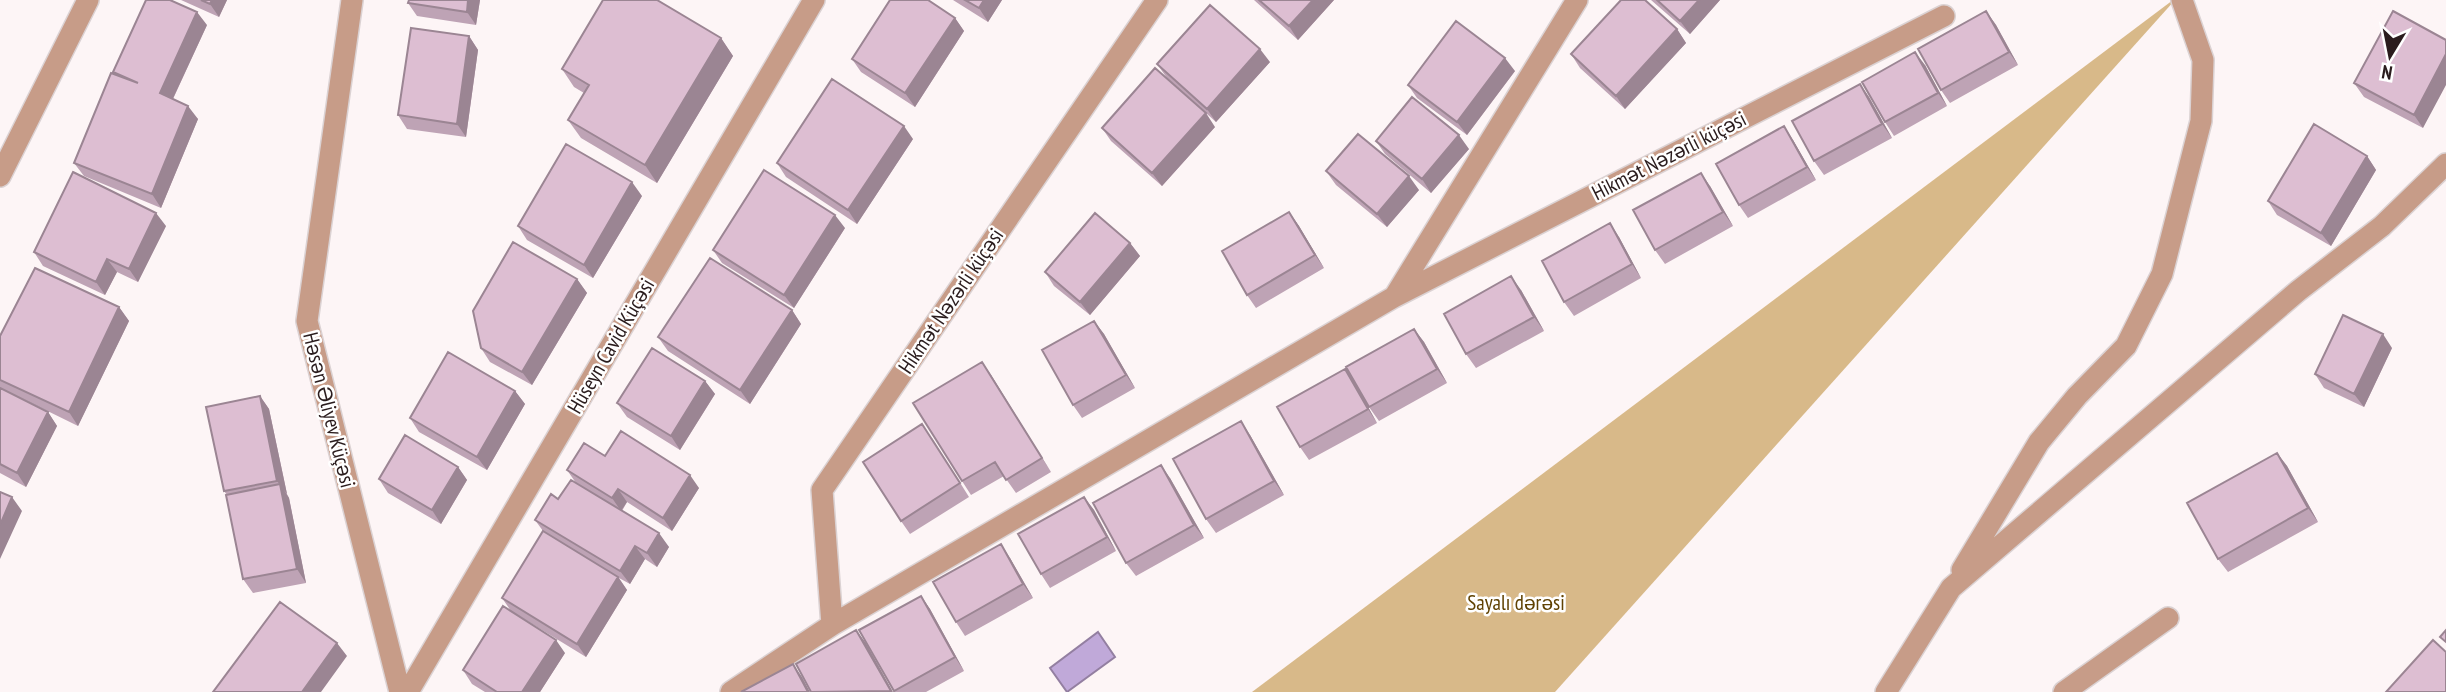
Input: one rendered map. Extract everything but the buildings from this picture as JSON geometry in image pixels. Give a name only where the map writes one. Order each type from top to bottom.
[{"type":"street","points":[[0,176],[88,0]]},
{"type":"street","name":"Həsən Əliyev Küçəsi","points":[[352,0],[307,321],[400,692]]},
{"type":"street","name":"Hikmət Nəzərli küçəsi","points":[[832,625],[822,490],[1157,0]]},
{"type":"street","name":"Hikmət Nəzərli küçəsi","points":[[1394,297],[1577,0]]},
{"type":"street","points":[[1886,692],[2039,442],[2077,396],[2126,346],[2162,274],[2201,121],[2203,60],[2182,0]]},
{"type":"street","name":"Hüseyn Cavid Küçəsi","points":[[408,692],[813,1]]},
{"type":"street","name":"Hikmət Nəzərli küçəsi","points":[[731,692],[832,625],[1394,297],[1944,16]]},
{"type":"street","points":[[1951,588],[2298,291],[2382,226],[2446,164]]},
{"type":"street","points":[[2064,692],[2168,618]]},
{"type":"green space","name":"Sayalı dərəsi","points":[[2173,0],[1555,692],[1252,692]]},
{"type":"shaded area","points":[[1098,632],[1115,657],[1067,692],[1050,668]]}]
